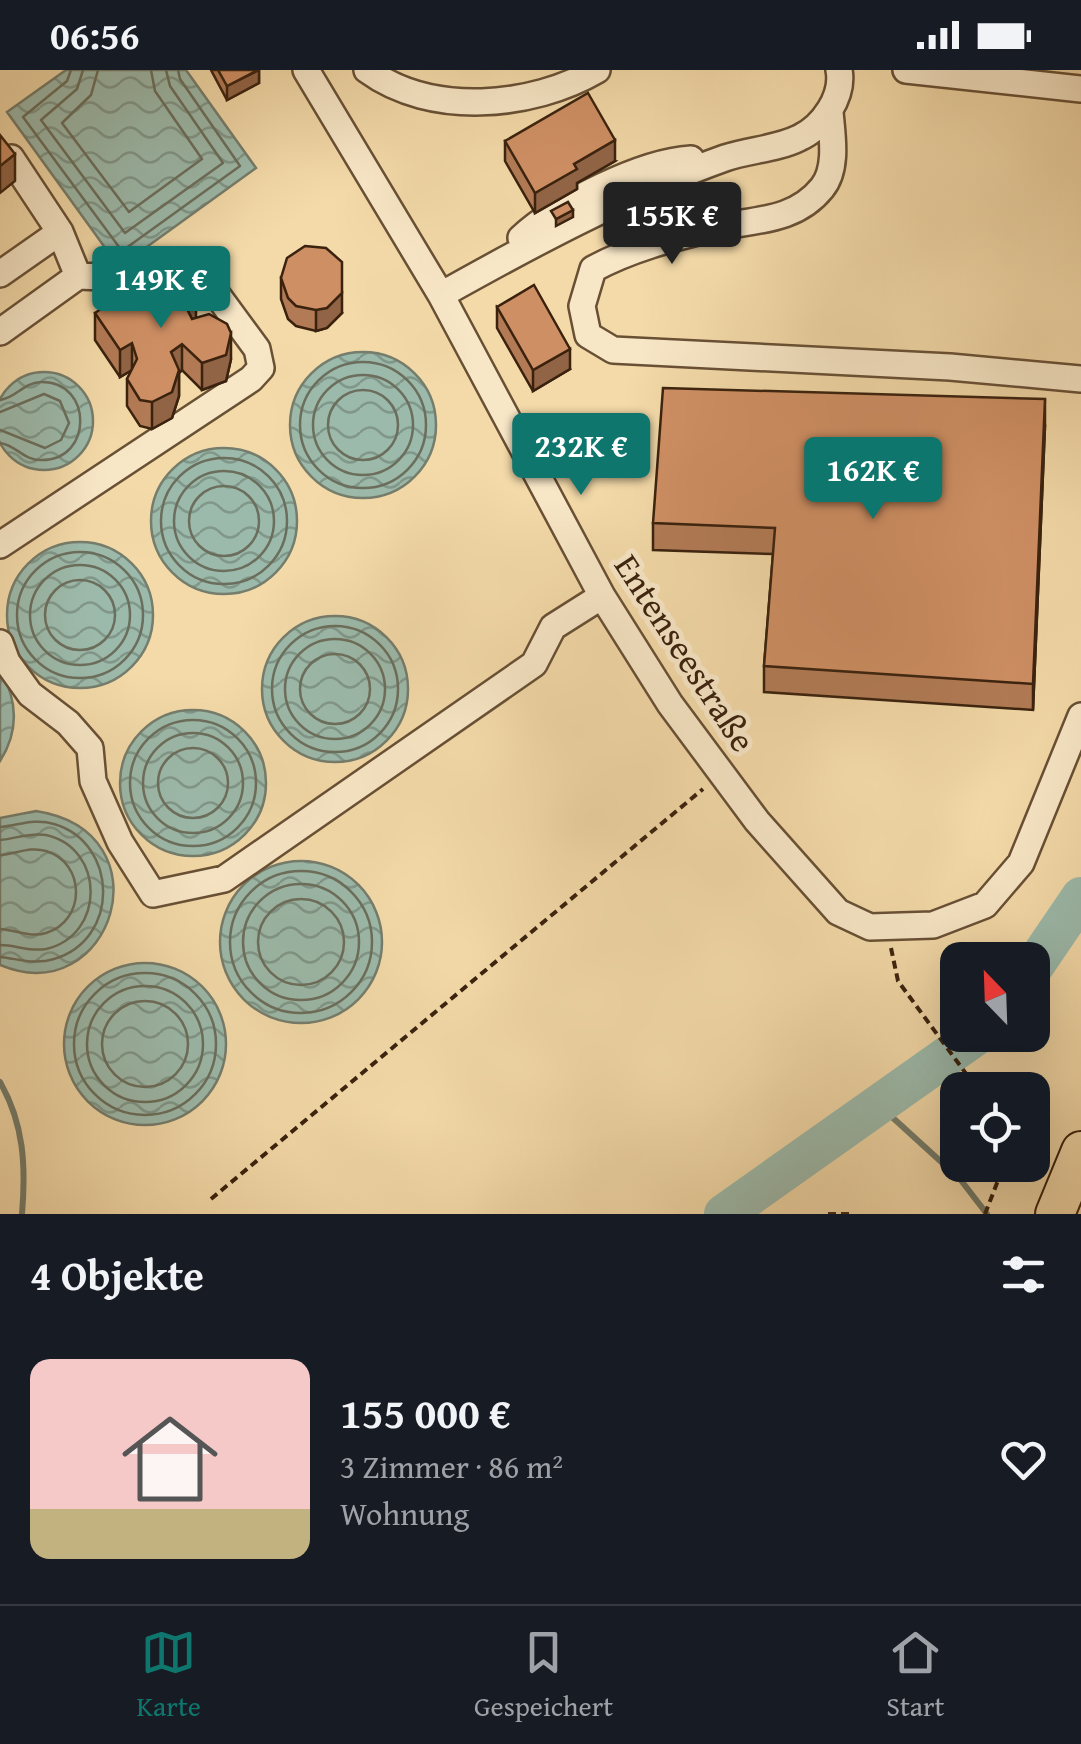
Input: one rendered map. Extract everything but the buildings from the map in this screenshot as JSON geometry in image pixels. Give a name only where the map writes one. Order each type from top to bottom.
[{"type":"highway","points":[[1055,1214],[1081,1151]]},
{"type":"street","name":"Entenseestraße","points":[[306,70],[448,291],[602,596],[670,704],[758,821],[838,912],[881,934]]},
{"type":"street","points":[[368,70],[414,94],[474,102],[513,99],[569,86],[597,70]]},
{"type":"street","points":[[840,70],[841,79],[830,112],[833,153],[824,187],[774,221],[680,237],[627,251],[593,269],[582,306],[588,335],[613,350],[1060,374],[1081,380]]},
{"type":"street","points":[[906,70],[1077,87]]},
{"type":"street","points":[[448,291],[492,266],[536,225],[615,181],[683,160],[726,158],[800,138],[830,112]]},
{"type":"street","points":[[11,158],[60,232],[78,276]]},
{"type":"street","points":[[0,274],[60,232]]},
{"type":"street","points":[[0,332],[78,276],[207,281],[257,349],[261,368],[251,379],[0,545]]},
{"type":"street","points":[[0,643],[7,662],[30,694],[68,723],[90,748],[94,782],[120,842],[153,894],[224,878],[534,664],[553,627],[602,596]]},
{"type":"street","points":[[881,934],[933,925],[984,905],[1020,863],[1081,716]]},
{"type":"path","points":[[211,1199],[722,774]]},
{"type":"path","points":[[881,934],[898,981],[922,1019],[965,1072]]},
{"type":"path","points":[[985,1214],[998,1182]]},
{"type":"path","points":[[828,1214],[852,1214]]},
{"type":"water","points":[[66,70],[186,70],[256,168],[119,267],[7,112]]},
{"type":"water","points":[[363,352],[391,358],[415,373],[430,397],[436,425],[430,453],[415,477],[391,492],[363,498],[335,492],[311,477],[296,453],[290,425],[296,397],[311,373],[335,358]]},
{"type":"water","points":[[44,372],[63,376],[84,394],[92,412],[89,440],[63,466],[44,470],[25,466],[-1,440],[-1,402],[25,376]]},
{"type":"water","points":[[224,448],[252,454],[275,470],[291,493],[297,521],[291,549],[275,572],[252,588],[224,594],[196,588],[173,572],[157,549],[151,521],[157,493],[173,470],[196,454]]},
{"type":"water","points":[[80,542],[108,548],[132,563],[147,587],[153,615],[147,643],[132,667],[108,682],[80,688],[52,682],[28,667],[13,643],[7,615],[13,587],[28,563],[52,548]]},
{"type":"water","points":[[335,616],[363,622],[387,637],[402,661],[408,689],[402,717],[387,741],[363,756],[335,762],[307,756],[283,741],[268,717],[262,689],[268,661],[283,637],[307,622]]},
{"type":"water","points":[[0,669],[14,715],[11,738],[0,761]]},
{"type":"water","points":[[193,710],[221,716],[244,732],[260,755],[266,783],[260,811],[244,834],[221,850],[193,856],[165,850],[142,834],[126,811],[120,783],[126,755],[142,732],[165,716]]},
{"type":"water","points":[[36,811],[78,826],[103,851],[113,881],[110,914],[96,942],[72,964],[39,973],[0,965],[0,818]]},
{"type":"water","points":[[301,861],[332,867],[358,885],[376,911],[382,942],[376,973],[358,999],[332,1017],[301,1023],[270,1017],[244,999],[226,973],[220,942],[226,911],[244,885],[270,867]]},
{"type":"water","points":[[145,963],[176,969],[202,987],[220,1013],[226,1044],[220,1075],[202,1101],[176,1119],[145,1125],[114,1119],[88,1101],[70,1075],[64,1044],[70,1013],[88,987],[114,969]]},
{"type":"waterway","points":[[1050,943],[1081,897]]},
{"type":"waterway","points":[[724,1214],[953,1052]]},
{"type":"waterway","points":[[0,1082],[22,1146],[22,1214]]},
{"type":"waterway","points":[[881,1107],[960,1179],[987,1214]]}]
